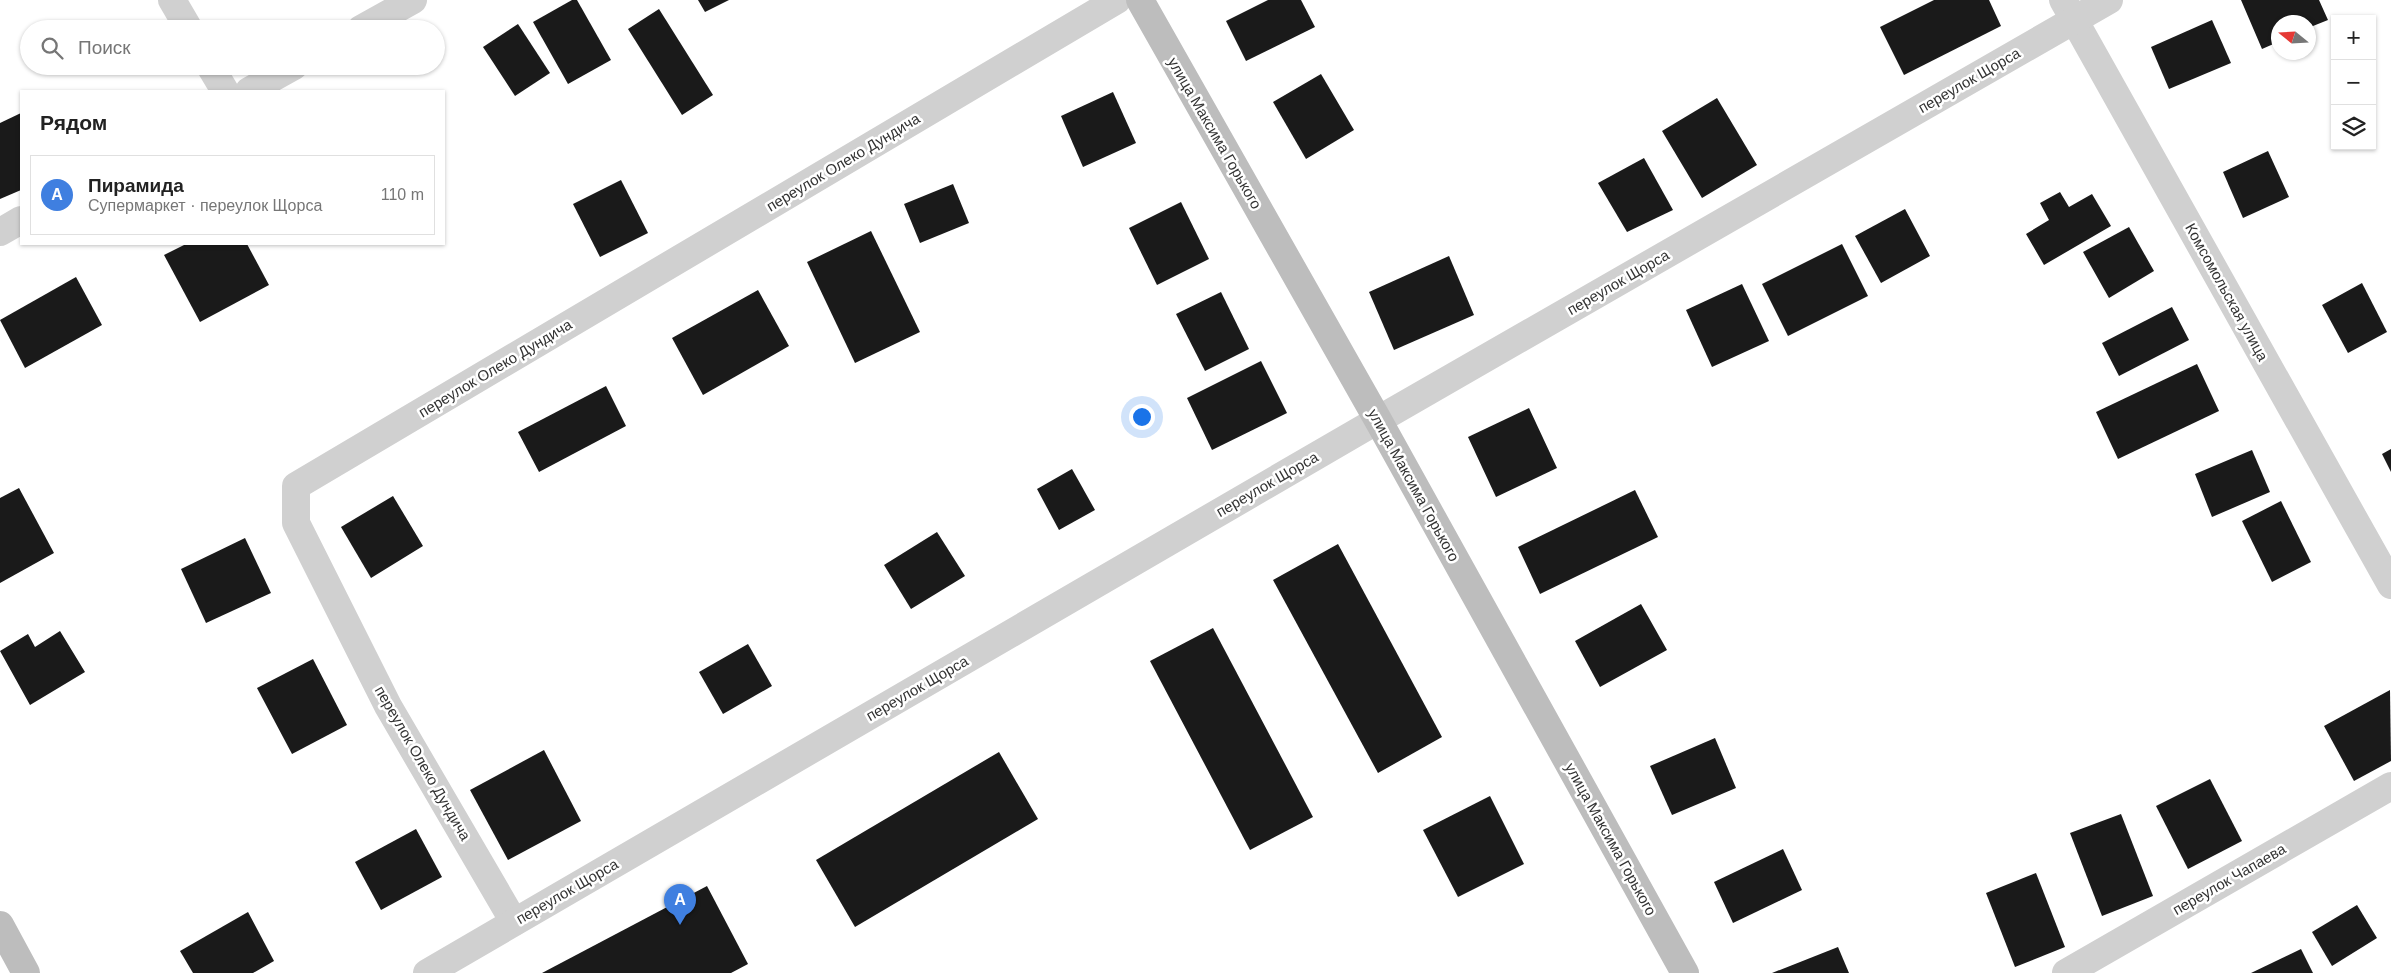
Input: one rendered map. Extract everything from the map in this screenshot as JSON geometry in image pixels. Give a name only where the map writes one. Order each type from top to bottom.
[{"type":"main road","name":"улица Максима Горького","points":[[1140,0],[1378,420],[1685,973]]},
{"type":"main road","points":[[0,925],[26,973]]},
{"type":"street","points":[[172,0],[184,20]]},
{"type":"street","points":[[377,20],[413,0]]},
{"type":"street","name":"переулок Олеко Дундича","points":[[514,922],[388,706],[300,531],[296,523],[296,486],[1117,0]]},
{"type":"street","name":"переулок Щорса","points":[[427,973],[1378,420],[2068,10],[2109,0]]},
{"type":"street","name":"Комсомольская улица","points":[[2068,10],[2391,585]]},
{"type":"street","points":[[215,75],[224,90]]},
{"type":"street","points":[[251,90],[278,75]]},
{"type":"street","points":[[0,232],[20,221]]},
{"type":"street","name":"переулок Чапаева","points":[[2066,973],[2391,786]]},
{"type":"building","points":[[572,0],[577,0],[611,60],[568,84],[533,22]]},
{"type":"building","points":[[698,0],[729,0],[705,12]]},
{"type":"building","points":[[1268,0],[1301,0],[1315,27],[1246,61],[1226,21]]},
{"type":"building","points":[[1934,0],[1989,0],[2001,26],[1904,75],[1880,27]]},
{"type":"building","points":[[2241,0],[2319,0],[2328,20],[2316,25],[2316,15],[2271,15],[2271,45],[2262,49]]},
{"type":"building","points":[[659,9],[713,95],[682,115],[628,29]]},
{"type":"building","points":[[2212,20],[2231,63],[2169,89],[2151,47]]},
{"type":"building","points":[[518,24],[550,73],[515,96],[483,47]]},
{"type":"building","points":[[1321,74],[1354,130],[1306,159],[1273,102]]},
{"type":"building","points":[[1113,92],[1136,143],[1083,167],[1061,116]]},
{"type":"building","points":[[1717,98],[1757,165],[1702,198],[1662,131]]},
{"type":"building","points":[[20,113],[20,190],[0,199],[0,123]]},
{"type":"building","points":[[2268,151],[2289,197],[2243,218],[2223,172]]},
{"type":"building","points":[[1644,158],[1673,210],[1627,232],[1598,183]]},
{"type":"building","points":[[621,180],[648,233],[600,257],[573,204]]},
{"type":"building","points":[[953,184],[969,223],[920,243],[904,204]]},
{"type":"building","points":[[2060,192],[2069,207],[2092,194],[2111,226],[2044,265],[2026,234],[2049,220],[2040,203]]},
{"type":"building","points":[[1181,202],[1209,259],[1157,285],[1129,228]]},
{"type":"building","points":[[1905,209],[1930,256],[1881,283],[1855,236]]},
{"type":"building","points":[[2129,227],[2154,271],[2109,298],[2083,252]]},
{"type":"building","points":[[871,231],[920,332],[855,363],[807,262]]},
{"type":"building","points":[[1842,244],[1868,296],[1788,336],[1762,284]]},
{"type":"building","points":[[184,245],[248,245],[269,285],[200,322],[164,255]]},
{"type":"building","points":[[1449,256],[1474,315],[1394,350],[1369,292]]},
{"type":"building","points":[[76,277],[102,325],[25,368],[0,320]]},
{"type":"building","points":[[2362,283],[2387,332],[2348,353],[2322,305]]},
{"type":"building","points":[[1742,284],[1769,341],[1712,367],[1686,310]]},
{"type":"building","points":[[758,290],[789,346],[703,395],[672,338]]},
{"type":"building","points":[[1221,292],[1249,349],[1205,371],[1176,314]]},
{"type":"building","points":[[2172,307],[2189,340],[2119,376],[2102,343]]},
{"type":"building","points":[[1261,361],[1287,413],[1212,450],[1187,398]]},
{"type":"building","points":[[2197,364],[2219,411],[2118,459],[2096,412]]},
{"type":"building","points":[[606,386],[626,426],[539,472],[518,432]]},
{"type":"building","points":[[1529,408],[1557,468],[1496,497],[1468,437]]},
{"type":"building","points":[[2391,449],[2391,472],[2382,454]]},
{"type":"building","points":[[2252,450],[2270,492],[2212,517],[2195,474]]},
{"type":"building","points":[[1072,469],[1095,510],[1059,530],[1037,489]]},
{"type":"building","points":[[19,488],[54,553],[0,583],[0,498]]},
{"type":"building","points":[[1635,490],[1658,537],[1540,594],[1518,547]]},
{"type":"building","points":[[393,496],[423,546],[371,578],[341,527]]},
{"type":"building","points":[[2281,501],[2311,562],[2272,582],[2242,521]]},
{"type":"building","points":[[937,532],[965,576],[911,609],[884,565]]},
{"type":"building","points":[[245,538],[271,593],[206,623],[181,569]]},
{"type":"building","points":[[1338,544],[1442,737],[1378,773],[1273,580]]},
{"type":"building","points":[[1641,604],[1667,650],[1600,687],[1575,641]]},
{"type":"building","points":[[1213,628],[1313,817],[1250,850],[1150,661]]},
{"type":"building","points":[[60,631],[85,672],[30,705],[0,651],[28,634],[35,647]]},
{"type":"building","points":[[748,644],[772,686],[723,714],[699,672]]},
{"type":"building","points":[[313,659],[347,725],[292,754],[257,688]]},
{"type":"building","points":[[2390,690],[2391,761],[2354,781],[2324,726]]},
{"type":"building","points":[[1715,738],[1736,788],[1672,815],[1650,766]]},
{"type":"building","points":[[544,750],[581,821],[508,860],[470,790]]},
{"type":"building","points":[[999,752],[1038,819],[855,927],[816,860]]},
{"type":"building","points":[[2210,779],[2242,841],[2188,869],[2156,806]]},
{"type":"building","points":[[1490,796],[1524,864],[1458,897],[1423,830]]},
{"type":"building","points":[[2121,814],[2153,896],[2102,916],[2070,833]]},
{"type":"building","points":[[416,829],[442,877],[381,910],[355,862]]},
{"type":"building","points":[[1783,849],[1802,890],[1733,923],[1714,882]]},
{"type":"building","points":[[2036,873],[2065,947],[2015,967],[1986,893]]},
{"type":"building","points":[[707,886],[748,964],[731,973],[542,973]]},
{"type":"building","points":[[2357,905],[2377,938],[2332,966],[2312,932]]},
{"type":"building","points":[[248,912],[274,961],[253,973],[193,973],[180,951]]},
{"type":"building","points":[[1838,947],[1849,973],[1772,973]]},
{"type":"building","points":[[2301,949],[2313,973],[2251,973]]},
{"type":"place","name":"Пирамида","points":[[680,925]]}]
